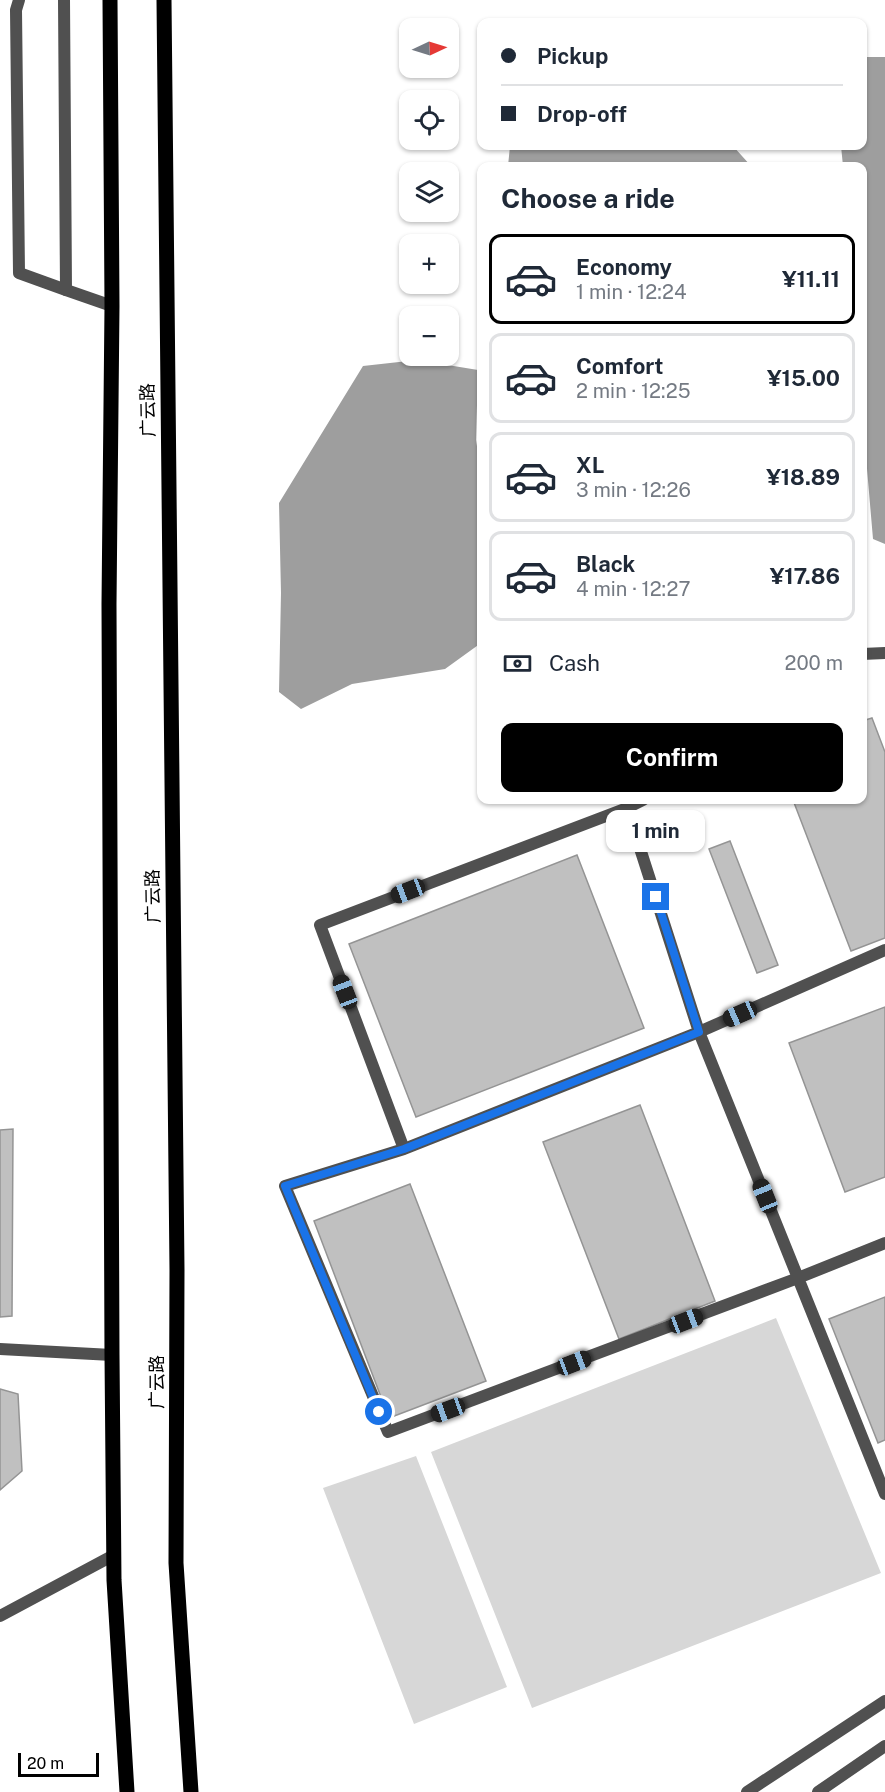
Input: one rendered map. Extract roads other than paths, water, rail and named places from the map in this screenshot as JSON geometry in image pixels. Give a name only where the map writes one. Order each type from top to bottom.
[{"type":"main road","name":"广云路","points":[[111,0],[112,306],[109,604],[112,1355],[114,1555],[127,1792]]},
{"type":"main road","name":"广云路","points":[[164,0],[177,1270],[176,1563],[190,1792]]},
{"type":"street","points":[[19,0],[16,10],[19,273],[112,306]]},
{"type":"street","points":[[64,0],[66,290]]},
{"type":"street","points":[[867,654],[885,653]]},
{"type":"street","points":[[404,1149],[320,925],[635,804]]},
{"type":"street","points":[[627,808],[699,1032],[885,1494]]},
{"type":"street","points":[[885,950],[699,1032],[404,1149],[285,1186],[388,1432],[885,1243]]},
{"type":"street","points":[[0,1348],[112,1355]]},
{"type":"street","points":[[0,1616],[114,1555]]},
{"type":"street","points":[[747,1792],[885,1701]]},
{"type":"street","points":[[818,1792],[885,1746]]}]
